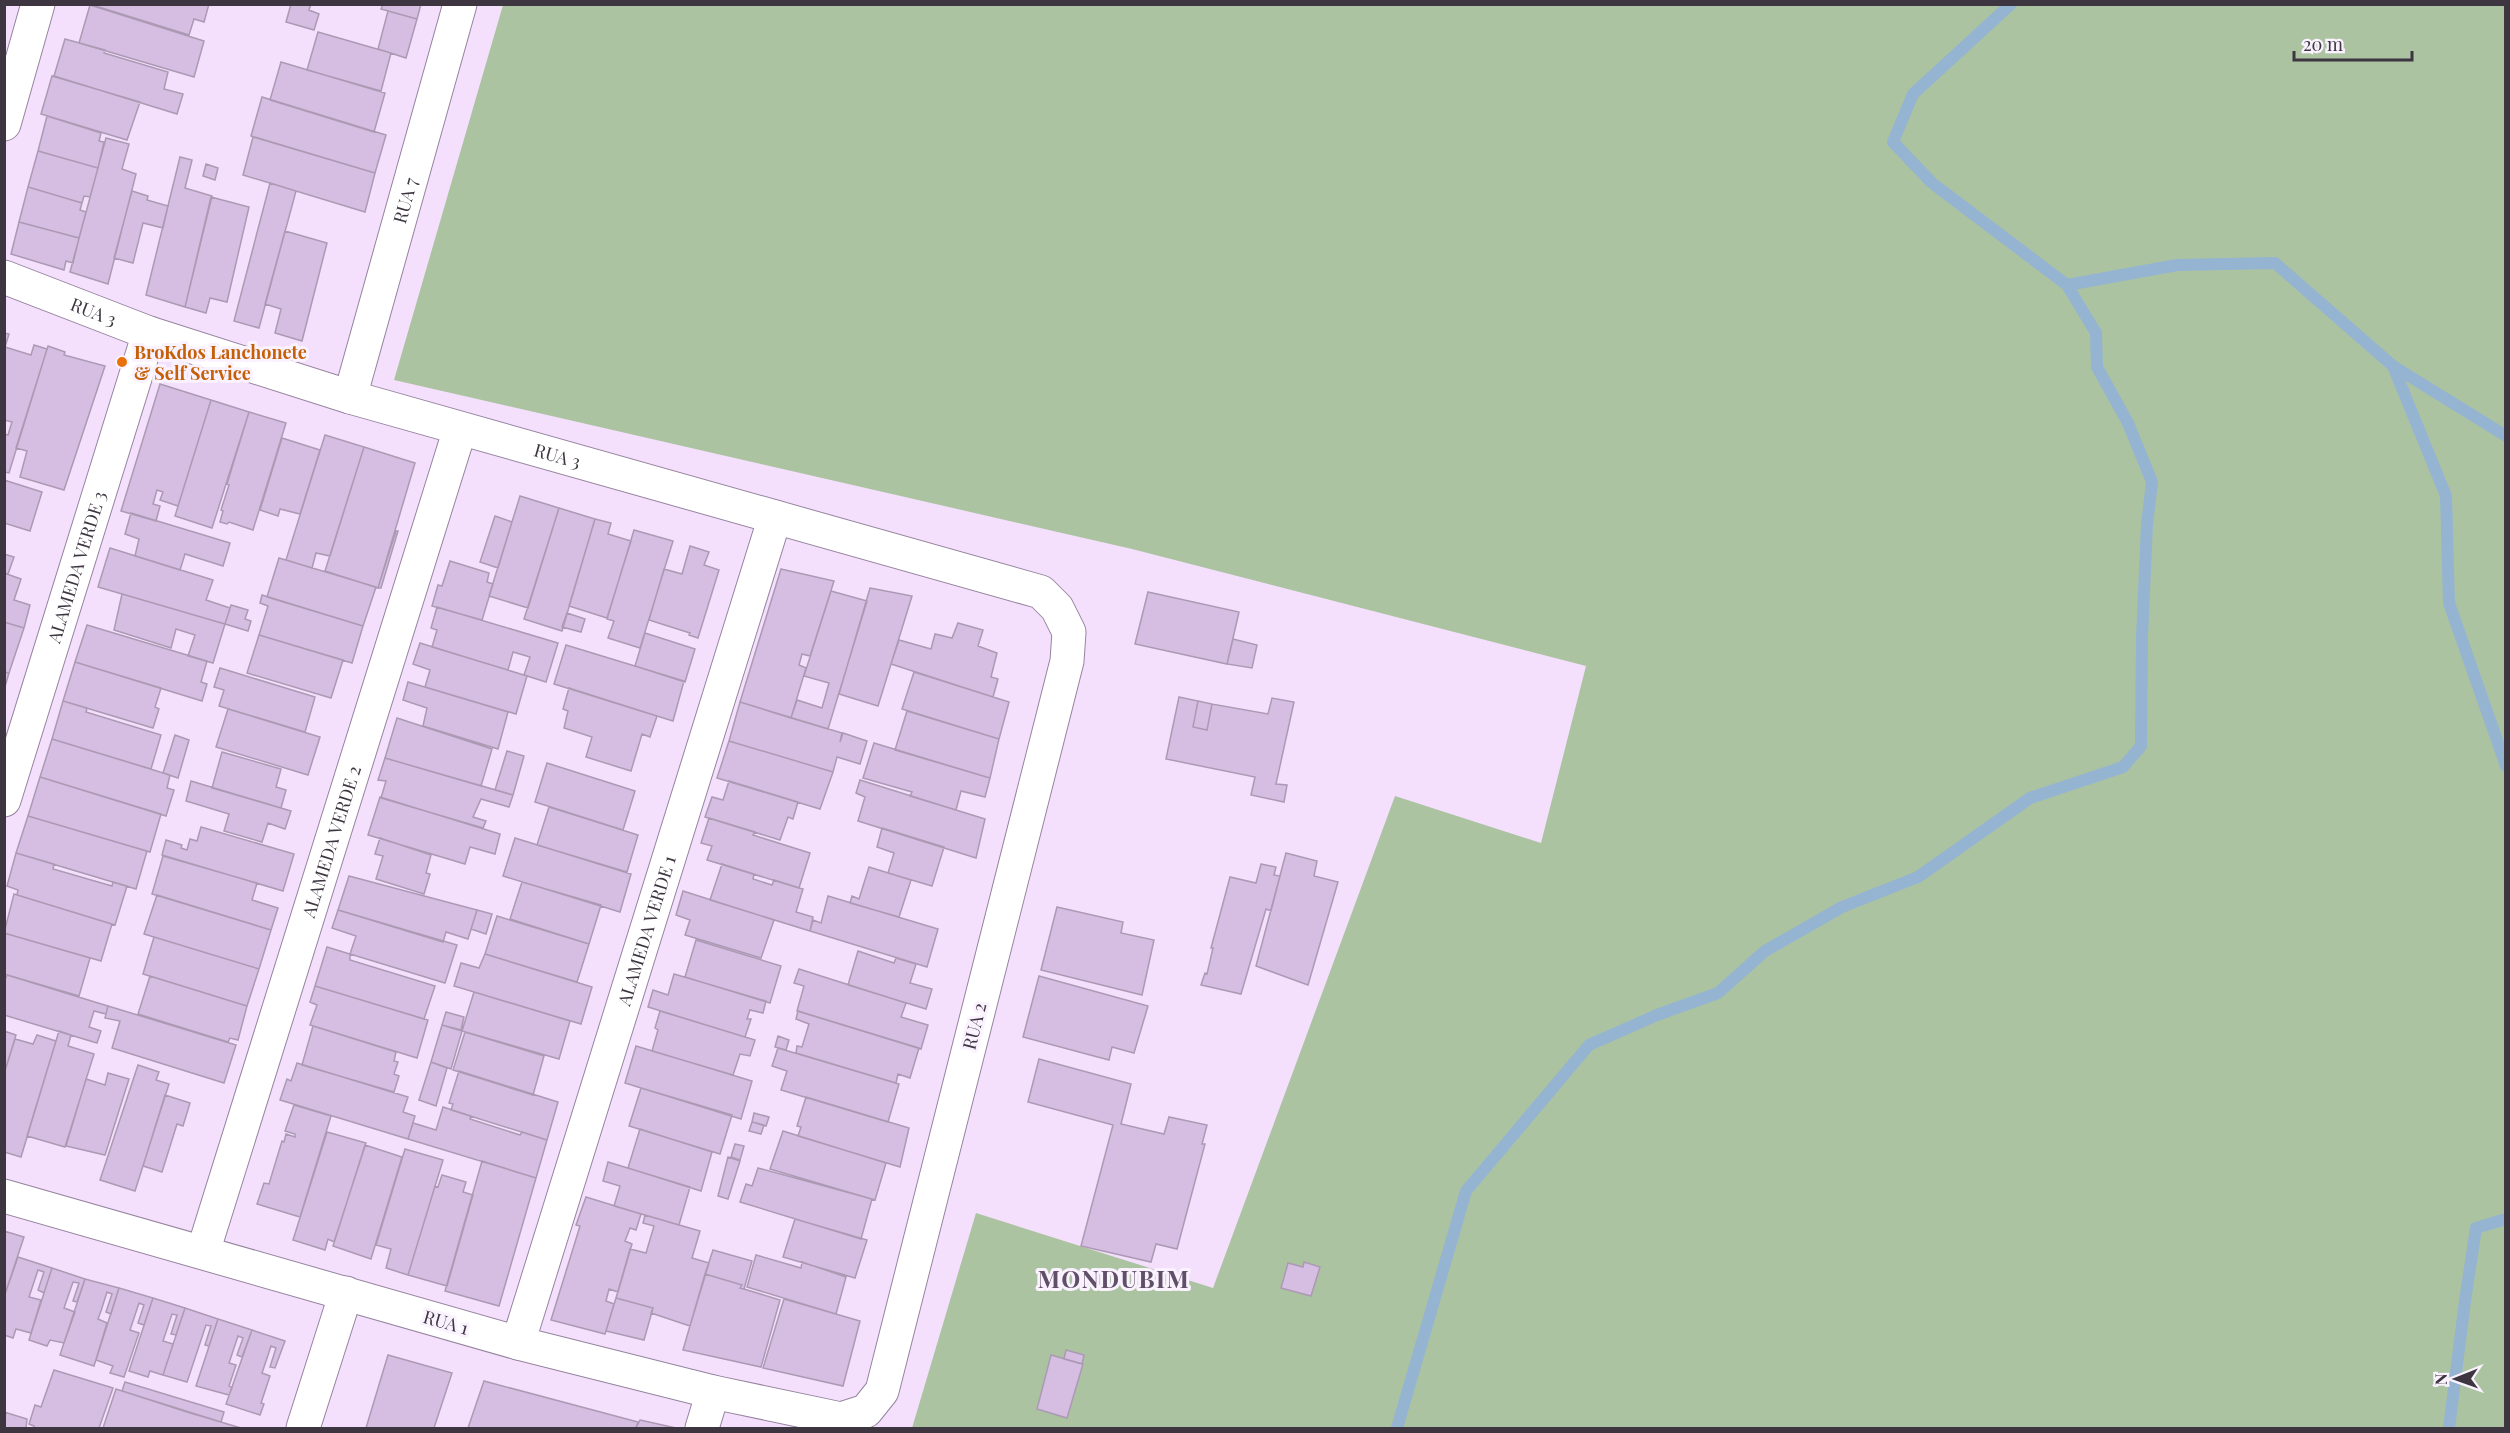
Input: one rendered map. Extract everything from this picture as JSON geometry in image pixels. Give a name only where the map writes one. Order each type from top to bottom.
[{"type":"street","points":[[4,124],[38,4]]},
{"type":"street","name":"RUA 7","points":[[350,397],[460,4]]},
{"type":"street","name":"RUA 3","points":[[4,277],[149,333],[350,397],[1041,592],[1057,608],[1069,633],[1067,661]]},
{"type":"street","name":"ALAMEDA VERDE 3","points":[[4,800],[149,333]]},
{"type":"street","name":"ALAMEDA VERDE 2","points":[[203,1252],[460,429]]},
{"type":"street","name":"ALAMEDA VERDE 1","points":[[518,1343],[775,517]]},
{"type":"street","name":"RUA 2","points":[[882,1391],[1067,661]]},
{"type":"street","name":"RUA 1","points":[[4,1196],[518,1343],[713,1392],[841,1419],[866,1411],[882,1391]]},
{"type":"street","points":[[303,1428],[346,1293]]},
{"type":"street","points":[[702,1428],[713,1392]]},
{"type":"green space","points":[[503,5],[2505,5],[2505,1428],[912,1428],[976,1213],[1213,1288],[1395,796],[1541,843],[1586,666],[1132,549],[394,380]]},
{"type":"building","points":[[89,4],[209,4],[204,22],[194,19],[189,35]]},
{"type":"building","points":[[291,4],[311,4],[309,10],[319,14],[314,30],[286,22]]},
{"type":"building","points":[[383,4],[421,4],[417,19],[381,9]]},
{"type":"building","points":[[90,5],[204,41],[194,77],[79,43]]},
{"type":"building","points":[[388,11],[417,19],[406,58],[378,49]]},
{"type":"building","points":[[318,32],[391,53],[381,91],[307,70]]},
{"type":"building","points":[[65,39],[168,72],[164,89],[183,94],[177,114],[54,76]]},
{"type":"building","points":[[281,62],[385,93],[374,132],[270,100]]},
{"type":"building","points":[[52,76],[140,102],[127,140],[41,114]]},
{"type":"building","points":[[262,97],[386,135],[375,173],[251,136]]},
{"type":"building","points":[[47,116],[101,133],[99,141],[104,142],[98,168],[38,151]]},
{"type":"building","points":[[253,137],[375,173],[365,212],[243,175]]},
{"type":"building","points":[[106,138],[129,144],[122,169],[136,174],[108,284],[70,272]]},
{"type":"building","points":[[38,151],[98,168],[90,197],[84,196],[82,203],[28,187]]},
{"type":"building","points":[[180,157],[192,160],[185,188],[212,196],[185,307],[146,295]]},
{"type":"building","points":[[206,164],[218,168],[215,180],[203,176]]},
{"type":"building","points":[[270,183],[296,191],[259,328],[234,321]]},
{"type":"building","points":[[28,187],[82,203],[80,210],[86,212],[79,238],[19,222]]},
{"type":"building","points":[[132,191],[148,196],[147,200],[168,206],[163,228],[143,223],[133,263],[114,258]]},
{"type":"building","points":[[211,197],[249,207],[227,302],[210,298],[206,313],[185,307]]},
{"type":"building","points":[[19,222],[79,238],[73,263],[66,261],[64,270],[11,254]]},
{"type":"building","points":[[285,231],[327,243],[302,341],[275,333],[281,309],[265,304]]},
{"type":"building","points":[[4,333],[9,334],[5,347],[31,355],[34,345],[47,349],[9,473],[4,472],[4,434],[8,435],[12,422],[4,420]]},
{"type":"building","points":[[48,346],[65,352],[64,355],[105,366],[64,490],[20,477],[27,451],[16,448]]},
{"type":"building","points":[[160,384],[211,400],[178,506],[160,500],[163,492],[157,490],[153,504],[160,506],[156,521],[121,511]]},
{"type":"building","points":[[211,400],[249,412],[212,528],[175,516]]},
{"type":"building","points":[[249,412],[286,423],[253,530],[229,522],[227,524],[220,522],[223,511],[221,510],[229,485],[227,484]]},
{"type":"building","points":[[325,435],[364,447],[330,556],[316,553],[312,568],[286,560]]},
{"type":"building","points":[[282,438],[320,450],[300,514],[280,509],[278,516],[260,510]]},
{"type":"building","points":[[364,447],[415,463],[378,588],[325,571]]},
{"type":"building","points":[[4,480],[42,492],[30,531],[4,523]]},
{"type":"building","points":[[520,496],[559,508],[528,608],[489,596]]},
{"type":"building","points":[[559,508],[595,519],[562,631],[524,619]]},
{"type":"building","points":[[131,513],[230,543],[223,566],[185,554],[180,570],[135,556],[139,539],[125,534]]},
{"type":"building","points":[[495,516],[512,522],[498,568],[480,562]]},
{"type":"building","points":[[595,519],[611,523],[608,534],[631,541],[607,618],[569,606]]},
{"type":"building","points":[[634,530],[673,541],[640,648],[608,638],[614,621],[607,619]]},
{"type":"building","points":[[396,531],[398,531],[381,588],[378,588]]},
{"type":"building","points":[[690,546],[709,552],[704,565],[719,570],[698,638],[689,635],[690,633],[649,620],[664,569],[682,574]]},
{"type":"building","points":[[110,548],[213,580],[206,600],[230,608],[225,624],[98,587]]},
{"type":"building","points":[[4,554],[14,557],[8,574],[4,573]]},
{"type":"building","points":[[279,558],[376,587],[363,626],[267,597]]},
{"type":"building","points":[[450,561],[489,573],[487,582],[493,584],[482,620],[432,606],[438,585],[442,586]]},
{"type":"building","points":[[781,569],[834,581],[810,656],[802,654],[799,665],[806,668],[791,718],[740,702]]},
{"type":"building","points":[[4,573],[21,579],[14,600],[30,605],[24,628],[4,622]]},
{"type":"building","points":[[870,588],[912,596],[878,706],[839,694]]},
{"type":"building","points":[[831,591],[867,601],[828,729],[791,718],[797,700],[822,708],[829,683],[804,676]]},
{"type":"building","points":[[1148,592],[1239,612],[1227,664],[1135,644]]},
{"type":"building","points":[[122,594],[225,624],[213,663],[188,656],[195,635],[176,629],[171,648],[114,630]]},
{"type":"building","points":[[262,595],[363,626],[352,663],[259,635],[268,606],[260,603]]},
{"type":"building","points":[[231,605],[248,610],[245,619],[251,621],[248,631],[225,624]]},
{"type":"building","points":[[437,607],[558,643],[546,682],[524,675],[530,657],[513,652],[508,670],[432,647],[437,630],[431,628]]},
{"type":"building","points":[[567,613],[585,619],[581,632],[562,627]]},
{"type":"building","points":[[4,622],[24,628],[9,673],[4,672]]},
{"type":"building","points":[[958,623],[983,630],[978,646],[997,653],[991,677],[998,679],[993,697],[891,664],[899,640],[931,649],[935,634],[952,638]]},
{"type":"building","points":[[87,625],[207,661],[201,682],[207,684],[202,701],[75,662]]},
{"type":"building","points":[[645,633],[695,649],[685,682],[635,666]]},
{"type":"building","points":[[259,635],[343,660],[331,698],[247,673]]},
{"type":"building","points":[[1233,639],[1257,645],[1252,668],[1227,664]]},
{"type":"building","points":[[420,643],[527,676],[516,714],[425,687],[430,670],[413,664]]},
{"type":"building","points":[[566,645],[684,681],[673,721],[554,684]]},
{"type":"building","points":[[75,662],[161,688],[155,707],[159,709],[153,728],[63,701]]},
{"type":"building","points":[[220,668],[315,697],[305,732],[219,706],[224,690],[214,687]]},
{"type":"building","points":[[4,672],[9,673],[4,690]]},
{"type":"building","points":[[914,672],[1009,702],[999,739],[902,709]]},
{"type":"building","points":[[408,682],[508,712],[498,749],[423,726],[427,708],[403,700]]},
{"type":"building","points":[[569,688],[657,716],[650,737],[642,734],[631,771],[586,757],[592,737],[564,728],[568,711],[563,709]]},
{"type":"building","points":[[1179,697],[1198,701],[1193,727],[1207,730],[1212,704],[1268,714],[1272,698],[1294,702],[1276,784],[1287,785],[1284,802],[1251,795],[1255,777],[1166,759]]},
{"type":"building","points":[[63,701],[87,708],[86,712],[161,735],[151,769],[52,739]]},
{"type":"building","points":[[1198,701],[1212,704],[1207,730],[1193,727]]},
{"type":"building","points":[[740,702],[842,733],[840,742],[843,733],[867,741],[860,764],[837,757],[833,772],[729,741]]},
{"type":"building","points":[[228,709],[320,737],[308,775],[216,747]]},
{"type":"building","points":[[907,711],[999,739],[990,778],[895,750]]},
{"type":"building","points":[[397,718],[492,749],[481,786],[385,758]]},
{"type":"building","points":[[175,735],[189,740],[178,778],[163,773]]},
{"type":"building","points":[[52,739],[170,775],[167,788],[174,790],[166,816],[40,777]]},
{"type":"building","points":[[729,741],[833,772],[820,809],[717,778]]},
{"type":"building","points":[[874,743],[990,778],[985,797],[961,791],[956,810],[910,796],[912,792],[863,778]]},
{"type":"building","points":[[507,751],[524,756],[513,795],[495,790]]},
{"type":"building","points":[[222,752],[281,769],[276,787],[286,790],[281,808],[212,788]]},
{"type":"building","points":[[385,758],[513,795],[509,807],[481,799],[473,817],[486,821],[483,828],[381,798],[386,781],[378,780]]},
{"type":"building","points":[[547,763],[635,791],[623,830],[535,802]]},
{"type":"building","points":[[40,777],[161,814],[150,852],[28,816]]},
{"type":"building","points":[[860,780],[985,819],[976,858],[858,821],[865,797],[856,793]]},
{"type":"building","points":[[191,781],[291,811],[285,829],[268,823],[262,842],[224,831],[229,814],[186,801]]},
{"type":"building","points":[[729,781],[798,802],[793,819],[788,817],[780,840],[705,817],[712,797],[723,800]]},
{"type":"building","points":[[380,797],[500,834],[495,854],[470,847],[465,864],[368,835]]},
{"type":"building","points":[[549,807],[638,835],[627,872],[537,845]]},
{"type":"building","points":[[28,816],[147,851],[136,889],[16,853]]},
{"type":"building","points":[[709,818],[755,832],[753,835],[810,853],[799,888],[707,860],[712,846],[701,843]]},
{"type":"building","points":[[201,827],[294,854],[283,891],[162,855],[166,840],[182,845],[181,848],[187,850],[190,839],[197,841]]},
{"type":"building","points":[[882,828],[944,847],[932,886],[888,873],[894,853],[877,847]]},
{"type":"building","points":[[380,838],[431,855],[426,873],[430,874],[424,894],[376,879],[383,856],[375,854]]},
{"type":"building","points":[[515,838],[631,874],[620,912],[503,876]]},
{"type":"building","points":[[16,853],[54,864],[53,869],[112,886],[113,882],[127,886],[115,925],[17,895],[18,890],[7,886]]},
{"type":"building","points":[[1286,853],[1317,861],[1314,876],[1338,882],[1308,985],[1256,966]]},
{"type":"building","points":[[163,856],[257,883],[252,900],[278,908],[271,930],[152,894]]},
{"type":"building","points":[[722,864],[754,874],[753,879],[772,885],[774,880],[803,889],[796,912],[813,917],[810,931],[710,900]]},
{"type":"building","points":[[1261,864],[1276,867],[1274,875],[1280,876],[1271,911],[1266,909],[1241,994],[1201,985],[1205,973],[1207,974],[1213,948],[1211,948],[1230,877],[1256,883]]},
{"type":"building","points":[[869,867],[911,880],[899,917],[850,903],[852,896],[859,899]]},
{"type":"building","points":[[349,876],[477,910],[468,939],[446,932],[443,942],[338,910]]},
{"type":"building","points":[[522,882],[601,905],[589,944],[510,919]]},
{"type":"building","points":[[683,891],[774,920],[761,958],[685,935],[690,920],[676,915]]},
{"type":"building","points":[[14,894],[112,924],[101,961],[4,933]]},
{"type":"building","points":[[157,895],[271,930],[259,969],[144,934]]},
{"type":"building","points":[[828,896],[938,929],[927,967],[810,931],[813,920],[821,923]]},
{"type":"building","points":[[1057,907],[1123,922],[1121,933],[1154,940],[1142,995],[1041,970]]},
{"type":"building","points":[[338,910],[457,945],[445,983],[350,954],[356,936],[332,928]]},
{"type":"building","points":[[477,910],[492,914],[486,934],[471,929]]},
{"type":"building","points":[[497,916],[589,944],[577,982],[485,954]]},
{"type":"building","points":[[4,933],[90,958],[79,996],[4,974]]},
{"type":"building","points":[[154,937],[259,969],[247,1006],[143,974]]},
{"type":"building","points":[[696,940],[781,966],[770,1003],[685,977]]},
{"type":"building","points":[[327,947],[350,954],[350,960],[435,986],[424,1019],[315,986]]},
{"type":"building","points":[[858,951],[894,963],[896,958],[916,964],[910,983],[932,989],[926,1009],[848,985]]},
{"type":"building","points":[[485,954],[592,987],[581,1024],[454,986],[461,963],[479,968]]},
{"type":"building","points":[[799,969],[906,1003],[901,1017],[928,1025],[921,1049],[797,1011],[804,986],[794,983]]},
{"type":"building","points":[[674,974],[766,1001],[763,1013],[750,1010],[747,1019],[751,1019],[745,1037],[648,1007],[653,990],[668,995]]},
{"type":"building","points":[[7,975],[108,1006],[106,1014],[94,1011],[89,1027],[101,1031],[97,1043],[4,1015],[4,982]]},
{"type":"building","points":[[150,976],[247,1006],[238,1040],[230,1038],[228,1042],[138,1014]]},
{"type":"building","points":[[1039,976],[1148,1006],[1134,1053],[1112,1047],[1109,1060],[1023,1037]]},
{"type":"building","points":[[315,986],[428,1020],[417,1058],[310,1025],[317,1005],[310,1002]]},
{"type":"building","points":[[474,992],[570,1021],[559,1059],[462,1031]]},
{"type":"building","points":[[108,1006],[236,1045],[224,1083],[112,1048],[120,1021],[105,1018]]},
{"type":"building","points":[[660,1011],[755,1040],[750,1056],[740,1054],[733,1075],[652,1051]]},
{"type":"building","points":[[798,1011],[919,1048],[910,1078],[898,1074],[896,1083],[796,1053],[797,1046],[802,1047],[809,1024],[796,1019]]},
{"type":"building","points":[[446,1012],[464,1017],[461,1030],[442,1025]]},
{"type":"building","points":[[442,1025],[462,1031],[451,1069],[431,1062]]},
{"type":"building","points":[[313,1026],[396,1052],[394,1061],[398,1062],[394,1074],[399,1076],[394,1092],[302,1065]]},
{"type":"building","points":[[4,1031],[16,1035],[4,1074]]},
{"type":"building","points":[[59,1031],[71,1035],[68,1046],[94,1054],[65,1147],[27,1136]]},
{"type":"building","points":[[465,1032],[544,1056],[533,1095],[453,1070]]},
{"type":"building","points":[[37,1035],[56,1041],[21,1157],[4,1152],[4,1074],[15,1039],[33,1044]]},
{"type":"building","points":[[778,1036],[789,1040],[786,1050],[775,1047]]},
{"type":"building","points":[[636,1046],[752,1081],[741,1119],[625,1083]]},
{"type":"building","points":[[778,1048],[899,1084],[888,1122],[781,1090],[787,1071],[772,1066]]},
{"type":"building","points":[[1039,1059],[1131,1084],[1121,1124],[1164,1134],[1169,1117],[1207,1125],[1202,1144],[1205,1144],[1177,1249],[1156,1244],[1151,1262],[1081,1246],[1113,1125],[1028,1102]]},
{"type":"building","points":[[431,1062],[447,1068],[436,1106],[419,1100]]},
{"type":"building","points":[[297,1063],[408,1097],[403,1112],[415,1116],[408,1139],[280,1100],[287,1079],[291,1081]]},
{"type":"building","points":[[138,1065],[159,1072],[156,1080],[169,1084],[135,1191],[100,1180]]},
{"type":"building","points":[[459,1071],[558,1102],[547,1140],[451,1110],[453,1104],[449,1103]]},
{"type":"building","points":[[108,1073],[129,1079],[105,1155],[66,1146],[86,1079],[105,1085]]},
{"type":"building","points":[[641,1088],[732,1115],[720,1154],[629,1126]]},
{"type":"building","points":[[165,1095],[190,1103],[183,1126],[177,1124],[162,1172],[143,1166]]},
{"type":"building","points":[[806,1097],[909,1128],[900,1167],[798,1136],[801,1127],[797,1126]]},
{"type":"building","points":[[294,1105],[331,1116],[300,1217],[257,1204],[264,1183],[269,1184],[282,1141],[284,1142],[286,1134],[295,1137],[295,1134],[285,1131]]},
{"type":"building","points":[[443,1107],[471,1116],[470,1119],[520,1135],[522,1132],[547,1140],[536,1178],[408,1139],[413,1123],[436,1130]]},
{"type":"building","points":[[754,1113],[769,1117],[766,1126],[752,1122]]},
{"type":"building","points":[[752,1122],[764,1125],[761,1134],[749,1131]]},
{"type":"building","points":[[640,1129],[712,1152],[701,1191],[628,1168]]},
{"type":"building","points":[[783,1131],[886,1163],[875,1200],[770,1169]]},
{"type":"building","points":[[327,1132],[366,1143],[334,1242],[328,1239],[325,1250],[293,1240]]},
{"type":"building","points":[[735,1144],[744,1146],[740,1160],[731,1157]]},
{"type":"building","points":[[365,1145],[402,1157],[371,1259],[333,1246]]},
{"type":"building","points":[[405,1149],[443,1160],[408,1275],[386,1268],[391,1249],[376,1245]]},
{"type":"building","points":[[728,1157],[740,1161],[728,1199],[718,1196]]},
{"type":"building","points":[[482,1161],[536,1178],[499,1306],[445,1291]]},
{"type":"building","points":[[608,1162],[690,1187],[679,1225],[614,1206],[620,1186],[603,1181]]},
{"type":"building","points":[[758,1168],[872,1199],[861,1239],[740,1202],[746,1184],[752,1186]]},
{"type":"building","points":[[442,1175],[466,1182],[463,1192],[473,1195],[447,1286],[408,1275],[435,1186],[438,1187]]},
{"type":"building","points":[[586,1197],[641,1214],[636,1230],[630,1228],[625,1241],[632,1244],[618,1292],[609,1289],[606,1301],[614,1304],[605,1334],[551,1320],[580,1226],[576,1225]]},
{"type":"building","points":[[645,1215],[700,1231],[692,1258],[709,1263],[690,1326],[651,1313],[653,1308],[616,1298],[630,1249],[646,1253],[654,1226],[643,1223]]},
{"type":"building","points":[[795,1219],[867,1240],[855,1278],[783,1257]]},
{"type":"building","points":[[4,1231],[24,1237],[4,1297]]},
{"type":"building","points":[[713,1250],[752,1261],[744,1289],[740,1288],[742,1285],[705,1274]]},
{"type":"building","points":[[756,1255],[801,1268],[802,1262],[846,1277],[836,1314],[747,1287]]},
{"type":"building","points":[[18,1257],[52,1268],[44,1293],[38,1290],[44,1272],[38,1270],[29,1297],[41,1300],[31,1333],[16,1329],[13,1338],[4,1335],[4,1297]]},
{"type":"building","points":[[1304,1262],[1320,1267],[1311,1296],[1281,1288],[1288,1263],[1303,1267]]},
{"type":"building","points":[[52,1268],[85,1279],[77,1302],[73,1301],[79,1283],[73,1282],[64,1308],[75,1312],[64,1343],[50,1340],[47,1346],[29,1340]]},
{"type":"building","points":[[705,1274],[780,1300],[761,1367],[683,1350]]},
{"type":"building","points":[[85,1279],[119,1288],[111,1314],[106,1312],[112,1294],[107,1292],[98,1319],[107,1323],[94,1366],[60,1355]]},
{"type":"building","points":[[119,1288],[153,1298],[144,1325],[138,1323],[144,1305],[139,1303],[130,1330],[139,1333],[124,1377],[110,1373],[113,1366],[96,1360]]},
{"type":"building","points":[[153,1298],[185,1308],[176,1335],[171,1334],[177,1315],[172,1314],[163,1341],[173,1344],[163,1375],[150,1371],[148,1377],[129,1371]]},
{"type":"building","points":[[616,1298],[653,1308],[644,1340],[606,1331]]},
{"type":"building","points":[[784,1299],[860,1321],[843,1386],[763,1368]]},
{"type":"building","points":[[185,1308],[218,1319],[209,1346],[205,1345],[211,1326],[206,1325],[187,1382],[163,1375]]},
{"type":"building","points":[[218,1319],[252,1330],[242,1357],[237,1355],[243,1338],[238,1336],[229,1363],[236,1365],[229,1386],[232,1388],[229,1395],[196,1386]]},
{"type":"building","points":[[252,1330],[285,1341],[275,1368],[270,1367],[276,1348],[271,1346],[262,1373],[270,1376],[261,1403],[264,1404],[260,1415],[226,1404]]},
{"type":"building","points":[[1066,1350],[1084,1355],[1082,1364],[1064,1359]]},
{"type":"building","points":[[388,1355],[452,1373],[434,1428],[366,1428]]},
{"type":"building","points":[[1051,1355],[1083,1364],[1067,1418],[1037,1409]]},
{"type":"building","points":[[54,1370],[113,1388],[99,1428],[34,1428],[29,1424],[35,1405],[41,1407]]},
{"type":"building","points":[[484,1381],[638,1422],[636,1428],[468,1428]]},
{"type":"building","points":[[125,1382],[224,1412],[221,1422],[122,1391]]},
{"type":"building","points":[[116,1389],[187,1412],[241,1428],[103,1428]]},
{"type":"building","points":[[4,1412],[27,1419],[26,1428],[4,1428]]},
{"type":"building","points":[[640,1420],[676,1428],[636,1428]]},
{"type":"waterway","points":[[2011,4],[1913,94],[1893,142],[1932,183],[2067,285],[2177,265],[2275,263],[2393,366],[2506,436]]},
{"type":"waterway","points":[[1397,1428],[1466,1191],[1589,1045],[1657,1015],[1718,993],[1765,951],[1842,907],[1918,877],[2030,798],[2123,767],[2141,746],[2142,637],[2147,524],[2152,482],[2128,423],[2097,367],[2096,333],[2067,285]]},
{"type":"waterway","points":[[2393,366],[2446,496],[2449,603],[2506,766]]},
{"type":"waterway","points":[[2449,1428],[2476,1228],[2506,1219]]},
{"type":"place","name":"BroKdos Lanchonete & Self Service","points":[[122,362]]},
{"type":"district","name":"MONDUBIM","points":[[1114,1278]]}]
